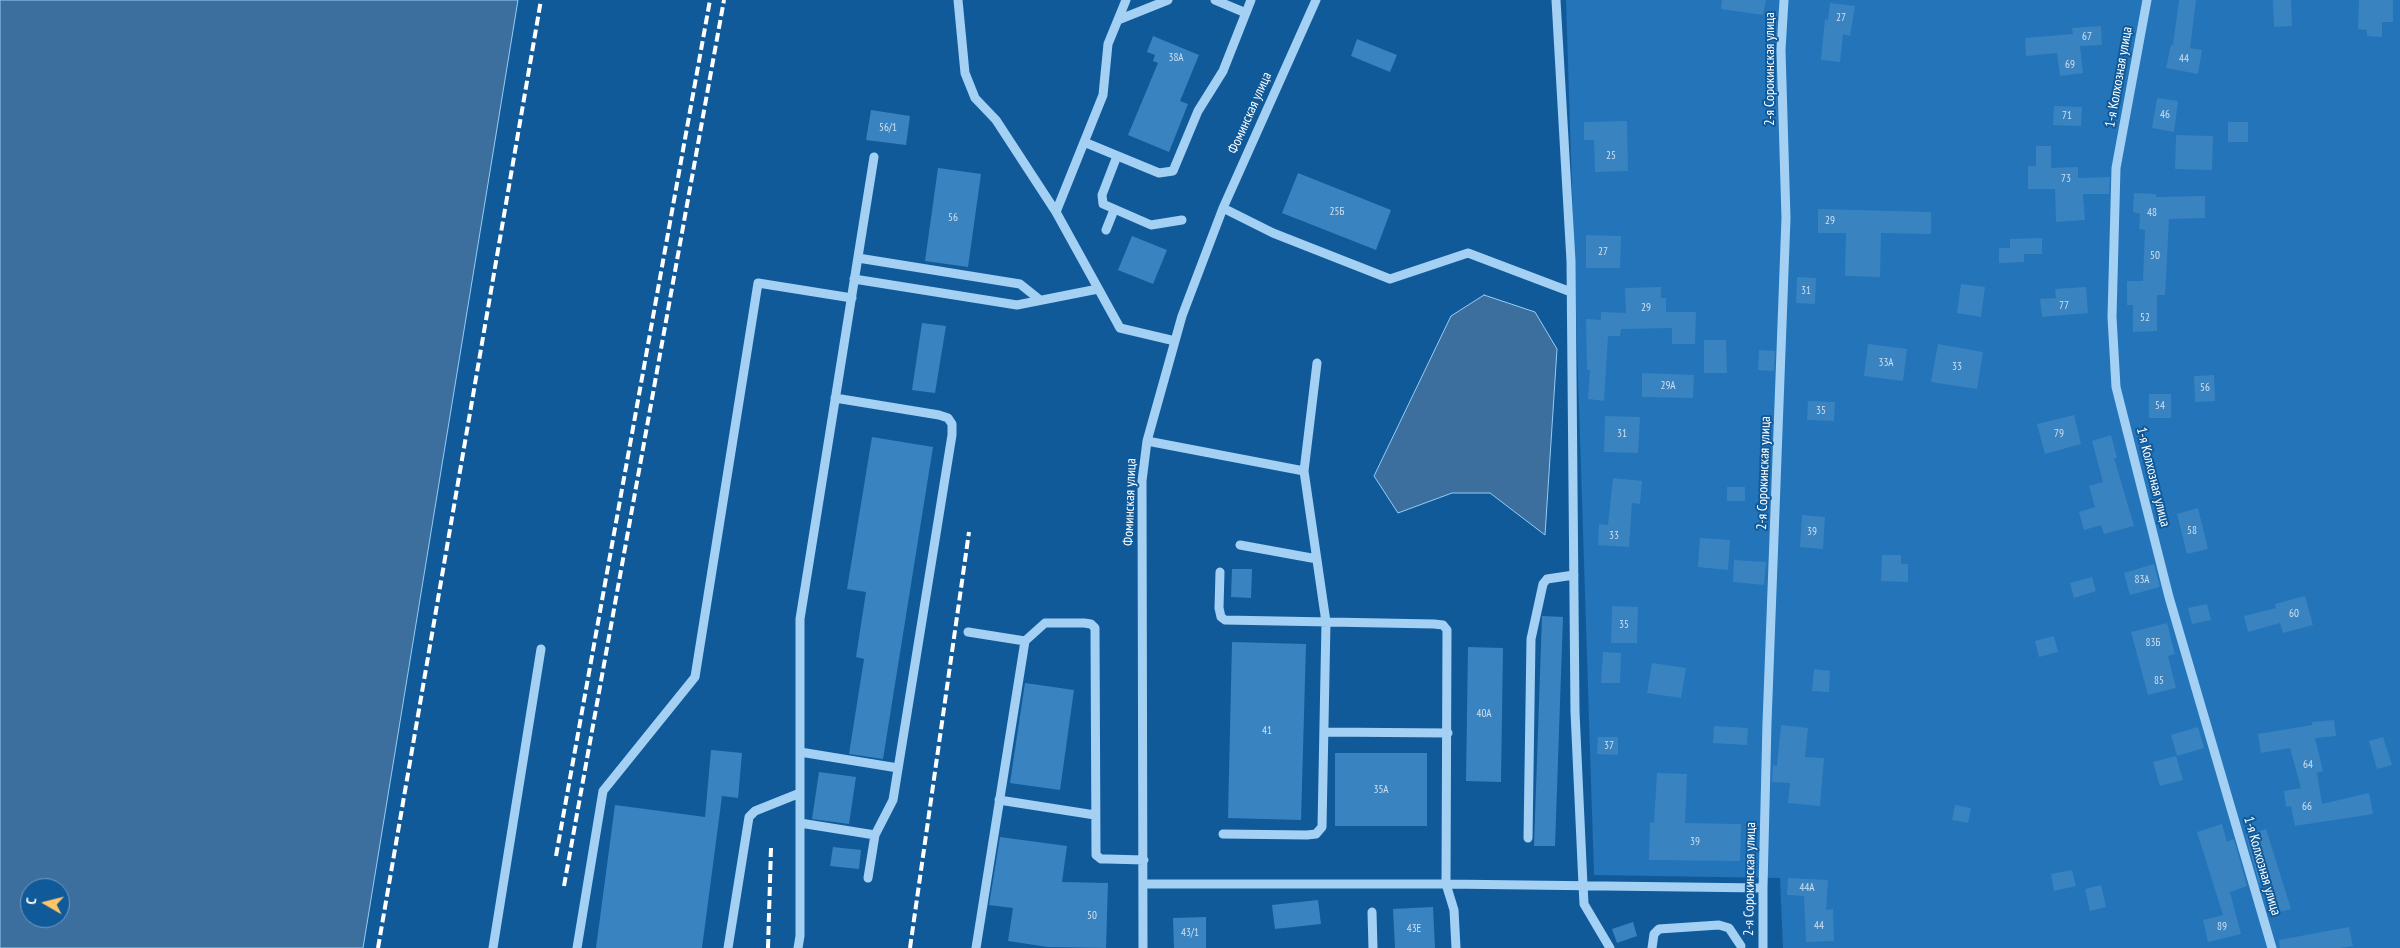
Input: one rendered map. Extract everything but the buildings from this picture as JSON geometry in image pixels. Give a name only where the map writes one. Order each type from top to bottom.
[{"type":"street","points":[[958,0],[965,73],[975,98],[996,120],[1056,212],[1120,328],[1175,341]]},
{"type":"street","points":[[1056,212],[1103,95],[1108,44],[1126,0]]},
{"type":"street","points":[[1118,20],[1168,0]]},
{"type":"street","points":[[1215,0],[1246,12]]},
{"type":"street","points":[[1084,142],[1159,173],[1172,171],[1198,111],[1223,71],[1251,0]]},
{"type":"street","name":"Фоминская улица","points":[[1143,948],[1142,481],[1147,441],[1175,341],[1223,208],[1316,0]]},
{"type":"street","points":[[1556,0],[1571,292],[1574,712],[1584,904],[1610,948]]},
{"type":"street","name":"2-я Сорокинская улица","points":[[1763,948],[1763,888],[1786,218],[1782,50],[1784,0]]},
{"type":"street","name":"1-я Колхозная улица","points":[[2147,0],[2116,168],[2112,317],[2116,387],[2169,596],[2272,948]]},
{"type":"street","points":[[1117,156],[1101,200],[1106,207],[1151,225],[1182,220]]},
{"type":"street","points":[[798,948],[800,936],[800,619],[874,157]]},
{"type":"street","points":[[1223,208],[1273,234],[1390,279],[1468,253],[1571,292]]},
{"type":"street","points":[[1106,230],[1114,210]]},
{"type":"street","points":[[858,258],[1020,284],[1040,300]]},
{"type":"street","points":[[854,279],[1017,305],[1098,289]]},
{"type":"street","points":[[578,948],[602,791],[695,677],[758,283],[852,298]]},
{"type":"street","points":[[1223,834],[1316,834],[1322,827],[1324,816],[1326,622],[1304,470],[1317,363]]},
{"type":"street","points":[[836,398],[939,415],[948,418],[952,424],[952,435],[894,800],[875,835],[868,878]]},
{"type":"street","points":[[1147,441],[1304,470]]},
{"type":"street","points":[[1240,545],[1317,559]]},
{"type":"street","points":[[1220,572],[1219,608],[1221,617],[1224,620],[1443,625],[1447,630],[1449,638],[1446,884],[1454,910],[1456,948]]},
{"type":"street","points":[[1528,838],[1531,639],[1542,584],[1547,580],[1574,575]]},
{"type":"street","points":[[976,948],[1025,642],[1046,623],[1084,623],[1091,624],[1095,628],[1096,855],[1107,859],[1144,860]]},
{"type":"street","points":[[968,632],[1025,642]]},
{"type":"street","points":[[493,948],[541,649]]},
{"type":"street","points":[[1324,732],[1448,733]]},
{"type":"street","points":[[800,752],[898,768]]},
{"type":"street","points":[[728,948],[750,817],[755,811],[800,794]]},
{"type":"street","points":[[999,800],[1095,815]]},
{"type":"street","points":[[800,823],[875,835]]},
{"type":"street","points":[[1144,884],[1446,884],[1763,888]]},
{"type":"street","points":[[1372,912],[1373,948]]},
{"type":"street","points":[[1652,948],[1654,934],[1658,929],[1719,926],[1729,928],[1742,946]]},
{"type":"shaded area","points":[[0,0],[518,0],[363,948],[0,948]]},
{"type":"shaded area","points":[[1566,0],[2400,0],[2400,948],[1783,948],[1780,878],[1594,875]]},
{"type":"shaded area","points":[[1484,295],[1535,312],[1557,349],[1545,535],[1490,493],[1452,493],[1398,513],[1374,476],[1451,316]]},
{"type":"railway","points":[[378,948],[541,0]]},
{"type":"railway","points":[[556,856],[710,0]]},
{"type":"railway","points":[[564,886],[724,0]]},
{"type":"railway","points":[[910,948],[969,532]]},
{"type":"railway","points":[[768,948],[771,848]]}]
